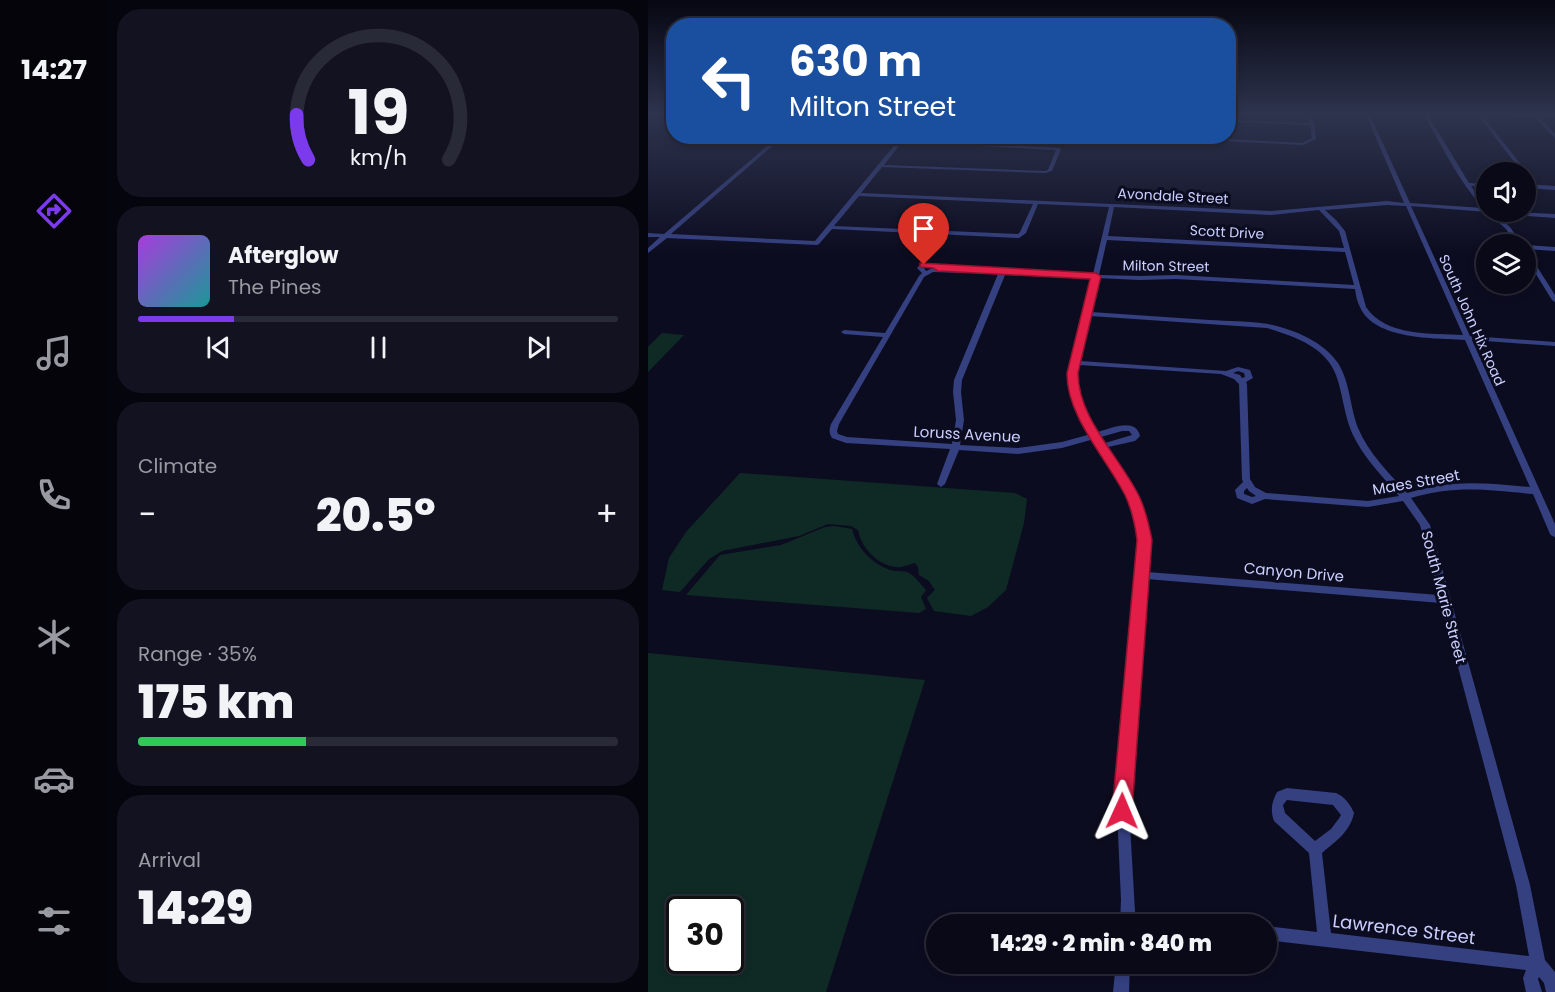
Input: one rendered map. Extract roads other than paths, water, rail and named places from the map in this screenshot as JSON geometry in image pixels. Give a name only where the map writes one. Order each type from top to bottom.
[{"type":"street","points":[[648,251],[753,161]]},
{"type":"street","points":[[648,235],[817,243],[885,161]]},
{"type":"street","points":[[881,166],[1049,171],[1053,161]]},
{"type":"street","name":"South John Hix Road","points":[[1388,161],[1555,534]]},
{"type":"street","points":[[1454,161],[1476,198]]},
{"type":"street","points":[[1467,184],[1476,184]]},
{"type":"street","points":[[1536,187],[1555,188]]},
{"type":"street","name":"Avondale Street","points":[[857,194],[1271,213],[1370,204],[1476,209]]},
{"type":"street","points":[[830,227],[1019,236],[1023,233],[1036,202]]},
{"type":"street","points":[[1112,205],[1072,378],[1076,399],[1132,496],[1141,518],[1144,540],[1122,789],[1127,914]]},
{"type":"street","points":[[1321,209],[1340,228],[1365,311],[1373,320],[1414,334],[1555,344]]},
{"type":"street","points":[[1536,215],[1555,216]]},
{"type":"street","points":[[1501,222],[1513,234]]},
{"type":"street","name":"Scott Drive","points":[[1105,237],[1348,250]]},
{"type":"street","points":[[1536,248],[1555,249]]},
{"type":"street","name":"Milton Street","points":[[886,335],[929,269],[1176,277],[1358,287]]},
{"type":"street","points":[[1536,270],[1555,300]]},
{"type":"street","points":[[941,484],[955,448],[960,425],[956,394],[958,380],[1003,272]]},
{"type":"street","points":[[1545,284],[1555,285]]},
{"type":"street","name":"South Marie Street","points":[[1086,314],[1259,325],[1291,333],[1311,343],[1328,356],[1337,368],[1351,423],[1363,446],[1406,497],[1425,525],[1523,885],[1538,964],[1551,979],[1554,992]]},
{"type":"street","points":[[844,332],[886,335]]},
{"type":"street","name":"Loruss Avenue","points":[[886,335],[835,424],[833,431],[835,436],[846,441],[1033,451],[1122,428],[1131,428],[1135,431],[1136,436],[1132,439],[1103,446]]},
{"type":"street","name":"Maes Street","points":[[1075,363],[1227,373],[1242,381],[1247,483],[1239,490],[1240,496],[1252,501],[1264,496],[1368,504],[1455,486],[1536,491]]},
{"type":"street","points":[[1247,483],[1264,496]]},
{"type":"street","name":"Canyon Drive","points":[[1142,575],[1444,599]]},
{"type":"street","points":[[1316,850],[1342,828],[1347,822],[1348,813],[1336,799],[1287,794],[1281,796],[1277,805],[1279,816],[1316,850],[1325,940]]},
{"type":"street","name":"Lawrence Street","points":[[1277,934],[1538,964]]},
{"type":"street","name":"South Marie Street","points":[[1534,992],[1530,978],[1538,964]]},
{"type":"street","points":[[1121,992],[1122,974]]}]
